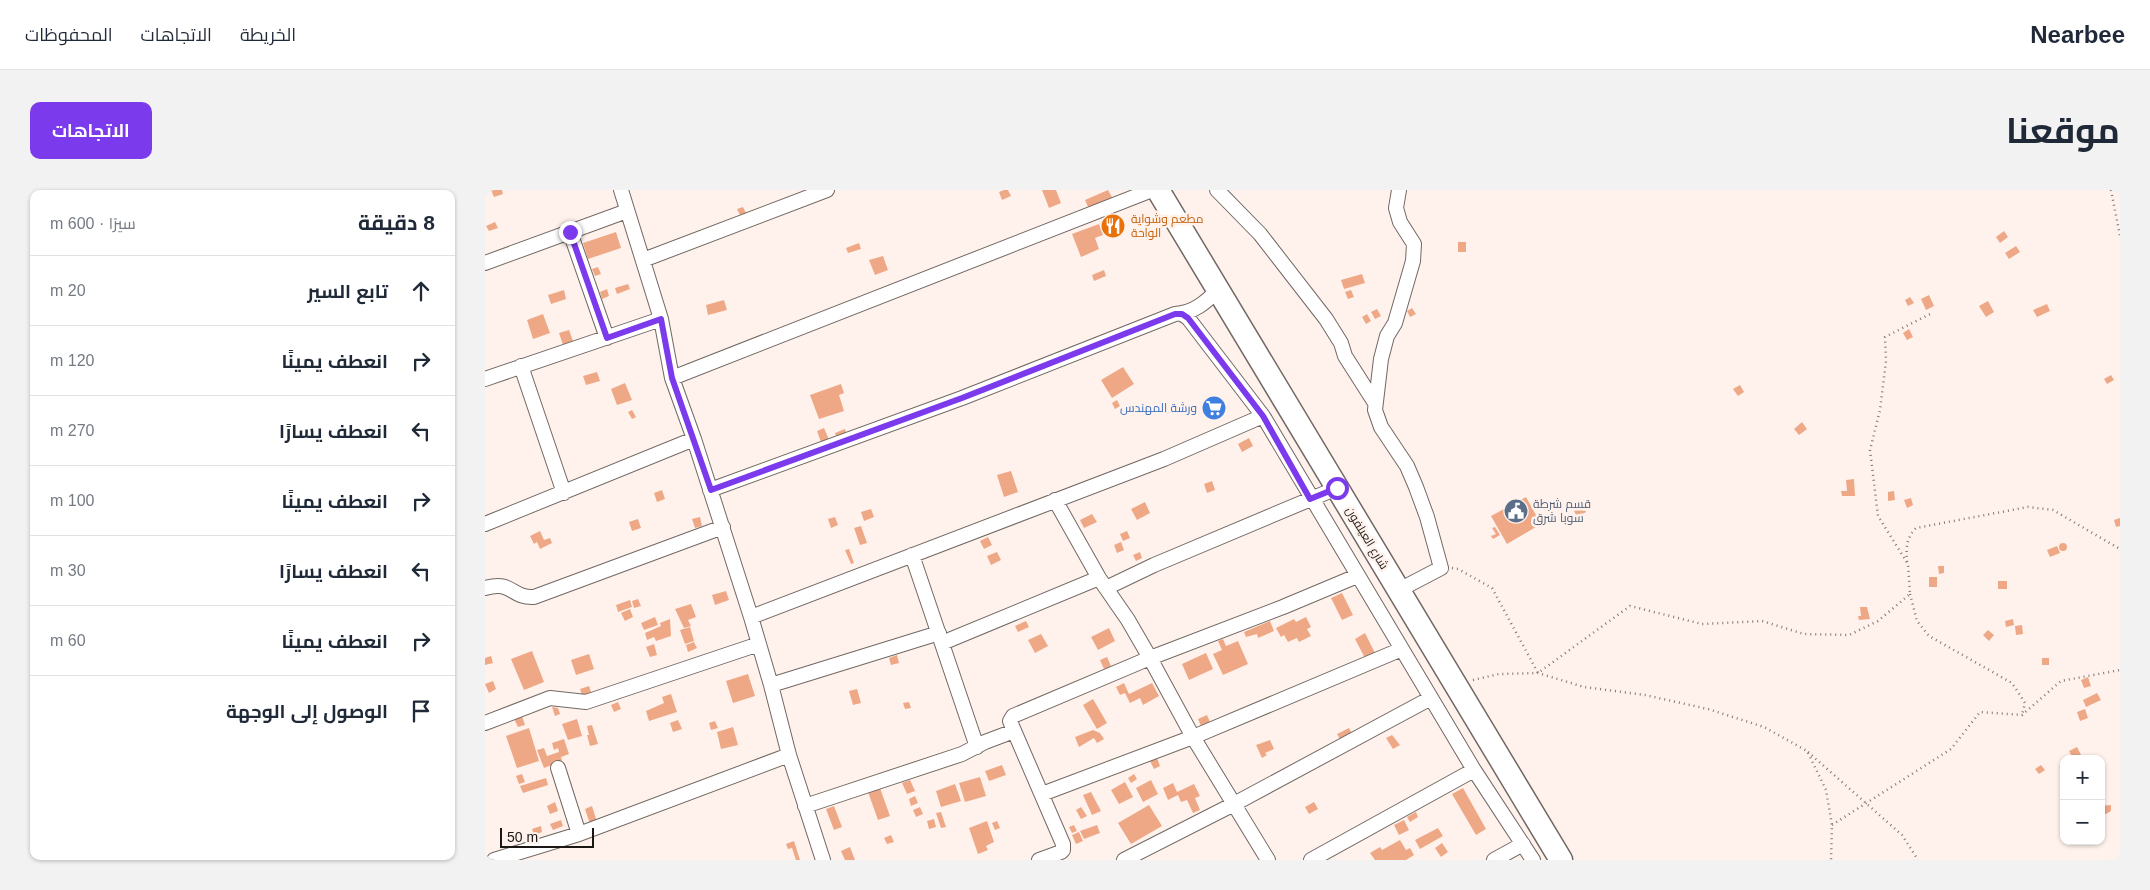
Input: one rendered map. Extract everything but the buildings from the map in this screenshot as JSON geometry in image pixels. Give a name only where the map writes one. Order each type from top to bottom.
[{"type":"highway","name":"شارع العيلفون","points":[[1158,190],[1561,860]]},
{"type":"street","points":[[621,190],[661,319],[672,378],[723,527],[771,684],[789,755],[823,860]]},
{"type":"street","points":[[643,260],[827,190]]},
{"type":"street","points":[[672,378],[1152,190]]},
{"type":"street","points":[[1217,190],[1260,234],[1326,319],[1341,343],[1345,356],[1375,403]]},
{"type":"street","points":[[1399,190],[1396,208],[1400,222],[1414,244],[1413,261],[1395,324],[1385,344],[1375,410],[1381,427],[1407,466],[1417,487],[1441,568],[1399,590]]},
{"type":"street","points":[[485,263],[627,210]]},
{"type":"street","points":[[570,232],[607,338]]},
{"type":"street","points":[[711,490],[962,398],[1175,314],[1182,314],[1201,306],[1219,289]]},
{"type":"street","points":[[1182,314],[1188,318],[1263,416],[1310,499],[1474,770],[1533,860]]},
{"type":"street","points":[[485,378],[661,319]]},
{"type":"street","points":[[521,366],[563,493]]},
{"type":"street","points":[[751,617],[1164,459],[1263,416]]},
{"type":"street","points":[[485,524],[694,439]]},
{"type":"street","points":[[771,684],[941,638],[1103,583],[1154,565],[1337,488]]},
{"type":"street","points":[[1055,500],[1103,583],[1150,658],[1193,737],[1268,860]]},
{"type":"street","points":[[485,588],[504,585],[525,598],[534,597],[723,527]]},
{"type":"street","points":[[912,555],[977,747]]},
{"type":"street","points":[[1039,860],[1061,852],[1063,844],[1014,731],[1011,722],[1013,716],[1150,658],[1283,607],[1357,576]]},
{"type":"street","points":[[485,723],[550,698],[586,702],[759,644]]},
{"type":"street","points":[[1042,794],[1193,737],[1402,649]]},
{"type":"street","points":[[1125,860],[1234,804],[1431,698]]},
{"type":"street","points":[[805,806],[962,754],[985,742],[1014,731]]},
{"type":"street","points":[[494,860],[579,834],[789,755]]},
{"type":"street","points":[[558,768],[579,834]]},
{"type":"street","points":[[1311,860],[1474,770]]},
{"type":"street","points":[[1494,860],[1523,844]]},
{"type":"path","points":[[2111,190],[2120,236]]},
{"type":"path","points":[[1908,564],[1878,516],[1870,450],[1880,410],[1885,361],[1885,337],[1932,312]]},
{"type":"path","points":[[2022,715],[2025,703],[2012,683],[1929,636],[1917,620],[1911,594],[1906,549],[1909,535],[1916,528],[2028,507],[2053,510],[2120,549]]},
{"type":"path","points":[[1441,568],[1459,569],[1492,588],[1538,673]]},
{"type":"path","points":[[1538,673],[1630,606],[1702,624],[1762,621],[1804,634],[1849,635],[1878,621],[1911,594]]},
{"type":"path","points":[[1832,825],[1951,749],[1980,712],[2022,715],[2061,682],[2120,670]]},
{"type":"path","points":[[1454,684],[1499,674],[1538,673],[1584,687],[1645,694],[1708,709],[1764,727],[1807,751],[1902,835],[1918,860]]},
{"type":"path","points":[[1807,751],[1826,790],[1832,825],[1831,860]]},
{"type":"place","name":"مطعم وشواية الواحة","points":[[1113,226]]},
{"type":"place","name":"ورشة المهندس","points":[[1214,408]]},
{"type":"place","name":"قسم شرطة سوبا شرق","points":[[1516,511]]},
{"type":"route","points":[[570,232],[607,338],[661,319],[672,378],[711,490],[962,398],[1175,314],[1182,314],[1188,318],[1263,416],[1310,499],[1337,488]]}]
